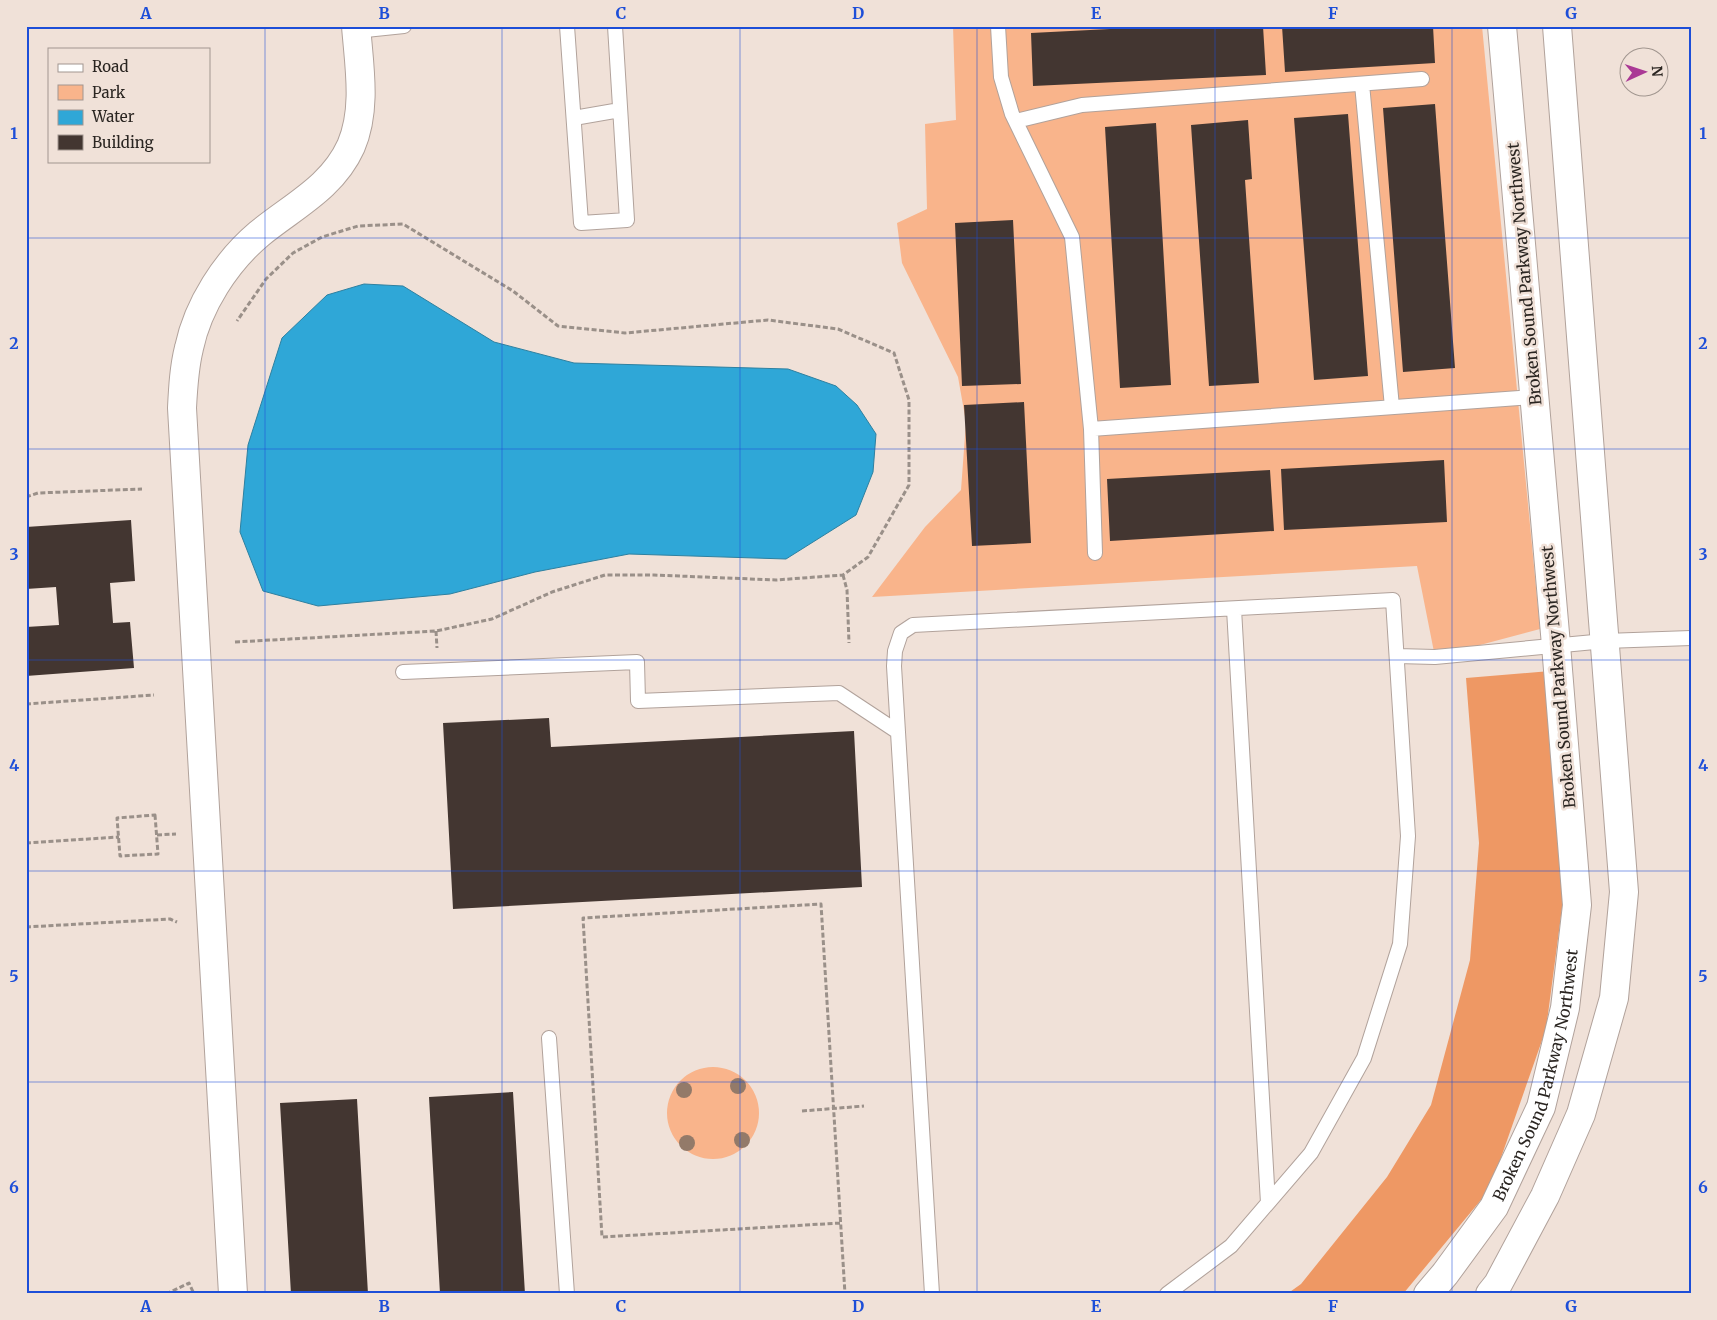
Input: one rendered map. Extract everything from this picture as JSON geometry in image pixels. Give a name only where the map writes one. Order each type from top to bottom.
[{"type":"street","name":"Broken Sound Parkway Northwest","points":[[1428,1294],[1494,1207],[1540,1107],[1565,1008],[1577,905],[1502,26]]},
{"type":"street","points":[[1490,1294],[1498,1284],[1545,1196],[1581,1114],[1614,998],[1624,892],[1557,26]]},
{"type":"street","points":[[233,1294],[182,408],[183,383],[189,346],[200,313],[214,288],[235,258],[258,234],[312,195],[328,181],[340,166],[351,145],[358,123],[361,89],[356,28]]},
{"type":"lane","points":[[356,28],[404,26]]},
{"type":"lane","points":[[568,26],[581,223],[626,220],[615,26]]},
{"type":"lane","points":[[998,26],[1001,77],[1016,120],[1072,237],[1091,429],[1095,553]]},
{"type":"lane","points":[[1016,120],[1082,105],[1422,79]]},
{"type":"lane","points":[[1362,84],[1392,407]]},
{"type":"lane","points":[[574,118],[620,110]]},
{"type":"lane","points":[[1091,429],[1534,397]]},
{"type":"lane","points":[[932,1294],[894,666],[895,651],[901,633],[913,625],[1394,600],[1408,836],[1400,944],[1364,1058],[1311,1153],[1231,1246],[1167,1294]]},
{"type":"lane","points":[[1234,608],[1268,1203]]},
{"type":"lane","points":[[1397,656],[1435,657],[1605,641],[1691,638]]},
{"type":"lane","points":[[404,672],[637,662],[638,701],[839,694],[898,732]]},
{"type":"lane","points":[[549,1038],[567,1294]]},
{"type":"path","points":[[235,642],[436,631],[492,619],[552,592],[605,575],[776,580],[843,575],[868,557],[909,485],[909,400],[894,353],[838,329],[768,320],[625,332],[558,326],[513,291],[403,224],[358,226],[322,236],[292,252],[266,279],[237,321]]},
{"type":"path","points":[[26,497],[38,493],[142,489]]},
{"type":"path","points":[[843,575],[847,590],[850,643]]},
{"type":"path","points":[[26,704],[154,695]]},
{"type":"path","points":[[156,816],[158,854],[120,856],[119,837],[117,818],[156,816]]},
{"type":"path","points":[[26,843],[119,837]]},
{"type":"path","points":[[840,1223],[602,1237],[584,918],[821,904],[845,1294]]},
{"type":"path","points":[[26,927],[170,919],[177,922]]},
{"type":"path","points":[[802,1110],[864,1106]]},
{"type":"path","points":[[166,1294],[189,1283],[194,1294]]},
{"type":"green space","points":[[953,26],[1482,26],[1540,629],[1435,657],[1417,566],[872,597],[925,527],[961,490],[966,422],[958,377],[902,263],[897,223],[927,209],[925,124],[956,120]]},
{"type":"green space","points":[[713,1067],[731,1070],[746,1080],[756,1095],[759,1113],[756,1131],[746,1146],[731,1156],[713,1159],[695,1156],[680,1146],[670,1131],[667,1113],[670,1095],[680,1080],[695,1070]]},
{"type":"shaded area","points":[[1550,671],[1568,863],[1546,1029],[1490,1189],[1403,1294],[1287,1294],[1301,1284],[1387,1177],[1431,1105],[1470,960],[1479,843],[1466,678]]},
{"type":"water","points":[[364,284],[403,286],[494,342],[574,363],[788,369],[836,386],[857,405],[876,434],[873,472],[856,515],[786,559],[629,554],[535,572],[450,594],[318,606],[263,591],[240,532],[248,445],[282,338],[327,295]]},
{"type":"building","points":[[1169,26],[1263,26],[1266,75],[1033,86],[1031,33]]},
{"type":"building","points":[[1282,26],[1433,26],[1435,63],[1285,72]]},
{"type":"building","points":[[1435,104],[1455,368],[1403,372],[1383,108]]},
{"type":"building","points":[[1348,114],[1368,376],[1314,380],[1294,118]]},
{"type":"building","points":[[1248,120],[1252,179],[1245,180],[1259,383],[1209,386],[1191,125]]},
{"type":"building","points":[[1156,123],[1171,385],[1120,388],[1105,127]]},
{"type":"building","points":[[1013,220],[1021,384],[962,386],[955,223]]},
{"type":"building","points":[[1024,402],[1031,543],[972,546],[964,405]]},
{"type":"building","points":[[1444,460],[1447,522],[1284,530],[1281,469]]},
{"type":"building","points":[[1270,470],[1274,531],[1110,541],[1107,479]]},
{"type":"building","points":[[131,520],[135,581],[110,583],[113,623],[130,622],[134,668],[26,676],[26,627],[59,625],[56,587],[26,589],[26,527]]},
{"type":"building","points":[[549,718],[551,747],[854,731],[862,887],[453,909],[443,723]]},
{"type":"building","points":[[513,1092],[525,1294],[440,1294],[429,1097]]},
{"type":"building","points":[[357,1099],[368,1294],[291,1294],[280,1103]]}]
